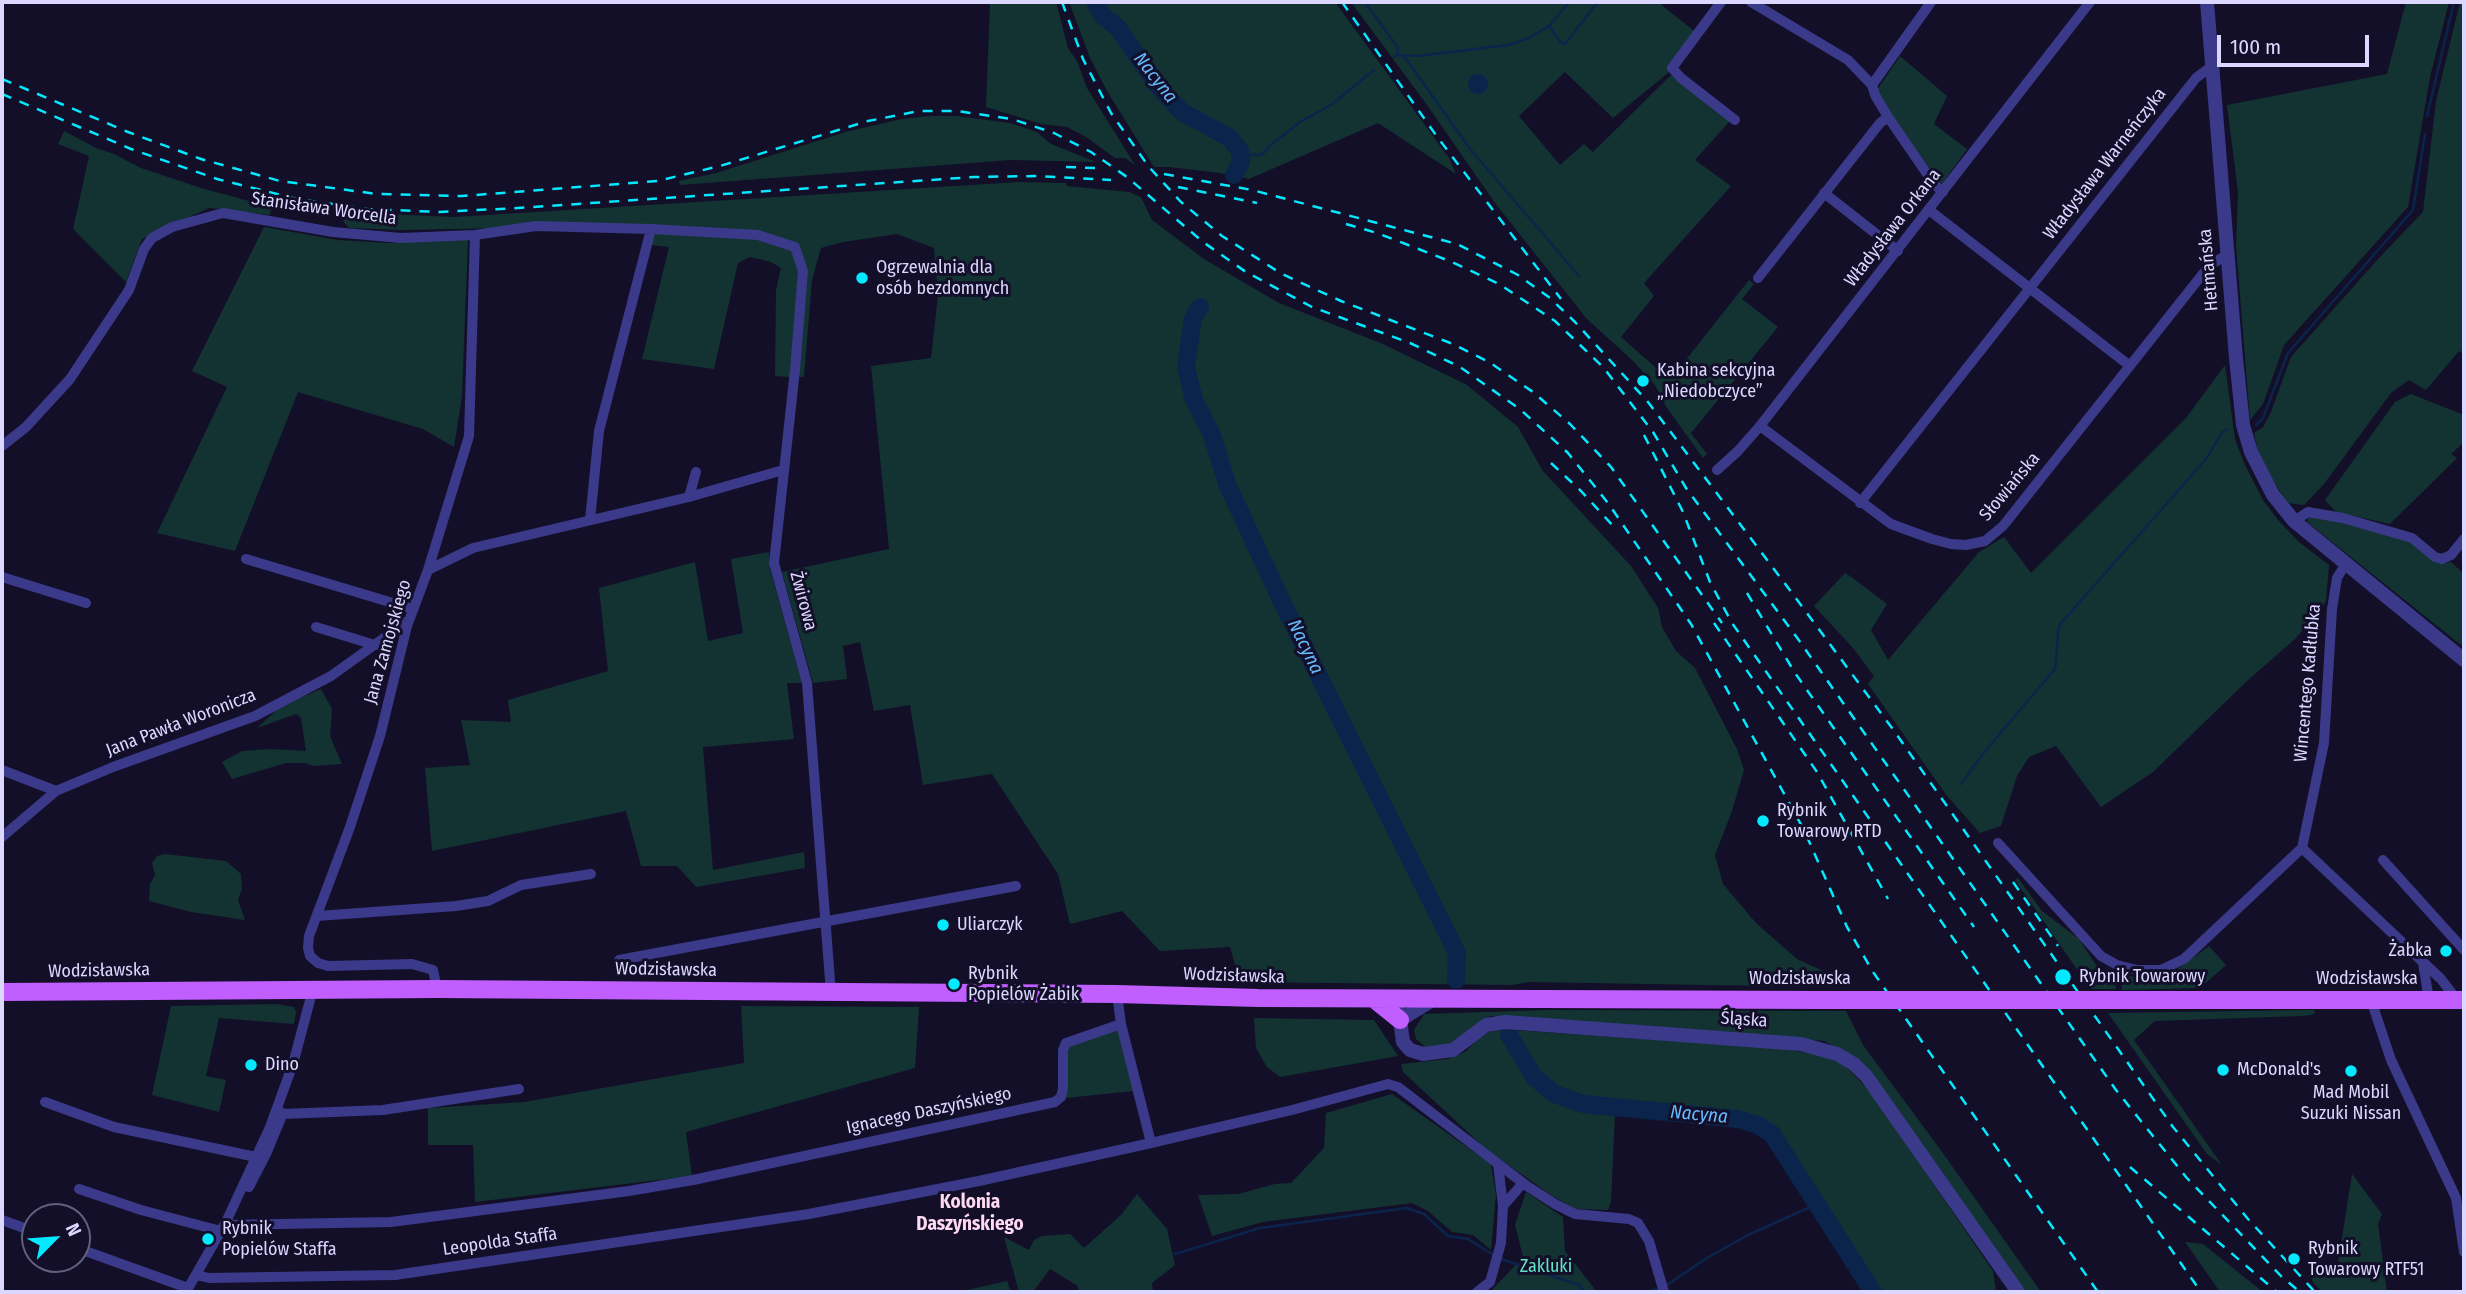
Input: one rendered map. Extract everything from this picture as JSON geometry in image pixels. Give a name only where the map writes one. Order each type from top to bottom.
[{"type":"main road","name":"Wodzisławska","points":[[2,992],[436,989],[1117,994],[1374,999],[2461,1000]]},
{"type":"main road","points":[[1374,999],[1400,1020]]},
{"type":"street","points":[[1721,2],[1672,68],[1735,120]]},
{"type":"street","points":[[1751,2],[1849,61],[1872,85],[1888,117],[1934,184],[1943,192]]},
{"type":"street","points":[[1872,85],[1931,2]]},
{"type":"street","name":"Władysława Orkana","points":[[1717,470],[1760,426],[2090,2]]},
{"type":"street","name":"Hetmańska","points":[[2207,2],[2242,412],[2247,442],[2273,495],[2294,521],[2464,660]]},
{"type":"street","name":"Władysława Warneńczyka","points":[[1860,503],[2196,78],[2211,66]]},
{"type":"street","points":[[1758,278],[1880,123],[1888,117]]},
{"type":"street","points":[[1824,193],[1898,251]]},
{"type":"street","points":[[1929,209],[2130,366]]},
{"type":"street","name":"Stanisława Worcella","points":[[2,446],[26,427],[70,379],[129,290],[144,249],[152,238],[172,227],[223,213],[352,234],[401,238],[475,234],[536,226],[758,234],[795,247]]},
{"type":"street","points":[[590,520],[599,431],[651,229]]},
{"type":"street","points":[[428,570],[469,436],[475,234]]},
{"type":"street","name":"Żwirowa","points":[[795,247],[803,271],[774,563],[807,683],[831,993]]},
{"type":"street","name":"Słowiańska","points":[[1760,426],[1891,524],[1932,539],[1966,545],[1985,541],[2003,526],[2209,266],[2228,254]]},
{"type":"street","name":"Jana Zamojskiego","points":[[436,989],[433,970],[412,964],[328,966],[310,957],[308,948],[309,936],[350,827],[380,736],[411,615],[428,570],[473,548],[689,498],[783,470]]},
{"type":"street","points":[[689,498],[696,472]]},
{"type":"street","points":[[2294,521],[2308,512],[2343,518],[2412,538],[2435,557],[2442,559],[2451,555],[2464,539]]},
{"type":"street","points":[[246,559],[411,615]]},
{"type":"street","name":"Wincentego Kadłubka","points":[[2302,848],[2324,743],[2332,609],[2337,578],[2345,565]]},
{"type":"street","points":[[2,577],[86,603]]},
{"type":"street","name":"Jana Pawła Woronicza","points":[[2,837],[57,790],[255,716],[331,676],[411,615]]},
{"type":"street","points":[[316,627],[375,645]]},
{"type":"street","points":[[2,770],[57,790]]},
{"type":"street","points":[[1998,843],[2101,956],[2137,970],[2161,970],[2184,958],[2302,848],[2461,1000]]},
{"type":"street","points":[[2383,860],[2464,950]]},
{"type":"street","points":[[317,916],[488,901],[521,886],[591,874]]},
{"type":"street","points":[[619,960],[1016,886]]},
{"type":"street","points":[[2423,963],[2429,1000]]},
{"type":"street","points":[[224,1226],[256,1157],[293,1064],[313,989]]},
{"type":"street","points":[[1117,994],[1121,1024],[1151,1143],[1292,1111],[1388,1084],[1398,1087],[1523,1183],[1555,1204],[1575,1214],[1629,1219],[1638,1223],[1648,1241],[1664,1292]]},
{"type":"street","name":"Śląska","points":[[1398,999],[1401,1038],[1412,1051],[1423,1054],[1453,1050],[1485,1026],[1502,1021],[1801,1044],[1837,1054],[1851,1062],[1867,1077],[2014,1291]]},
{"type":"street","points":[[1400,1020],[1434,999]]},
{"type":"street","points":[[2371,1000],[2391,1060],[2456,1198],[2464,1252]]},
{"type":"street","name":"Ignacego Daszyńskiego","points":[[693,1180],[1055,1102],[1061,1097],[1063,1050],[1066,1042],[1121,1024]]},
{"type":"street","points":[[91,1253],[187,1290],[253,1182],[282,1114],[290,1090],[293,1064]]},
{"type":"street","points":[[282,1114],[383,1111],[519,1089]]},
{"type":"street","points":[[45,1102],[114,1128],[256,1157]]},
{"type":"street","name":"Leopolda Staffa","points":[[196,1275],[209,1278],[395,1275],[809,1214],[979,1181],[1151,1143]]},
{"type":"street","points":[[1477,1292],[1490,1282],[1501,1243],[1503,1206],[1498,1164]]},
{"type":"street","name":"Leopolda Staffa","points":[[79,1189],[141,1210],[224,1226],[391,1222],[693,1180]]},
{"type":"street","points":[[1503,1206],[1523,1183]]},
{"type":"street","points":[[2,1220],[21,1227]]},
{"type":"green space","points":[[990,2],[1056,2],[1068,48],[1077,61],[1087,88],[1135,165],[1125,158],[1115,158],[1067,127],[1041,124],[986,107]]},
{"type":"green space","points":[[1069,2],[1335,2],[1449,158],[1456,174],[1378,123],[1249,179],[1220,173],[1154,167],[1090,58]]},
{"type":"green space","points":[[1351,2],[1658,2],[1694,31],[1668,73],[1613,118],[1565,72],[1519,116],[1560,165],[1584,144],[1593,152],[1671,75],[1730,121],[1695,160],[1731,186],[1644,283],[1654,296],[1621,337],[1670,380],[1749,280],[1754,284],[1742,299],[1778,327],[1691,433],[1707,454],[1703,458],[1667,408],[1655,385],[1586,318],[1495,203]]},
{"type":"green space","points":[[2406,2],[2449,2],[2430,77],[2408,207],[2284,345],[2263,404],[2250,420],[2236,246],[2238,192],[2227,105],[2387,74]]},
{"type":"green space","points":[[2460,2],[2464,2],[2464,354],[2459,351],[2426,390],[2409,380],[2391,393],[2324,484],[2304,505],[2287,503],[2259,457],[2254,433],[2263,427],[2270,414],[2291,357],[2423,212],[2436,101]]},
{"type":"green space","points":[[1900,56],[1947,96],[1934,124],[1967,149],[1942,184],[1903,135],[1877,90]]},
{"type":"green space","points":[[956,116],[1010,123],[1037,132],[1051,144],[1096,162],[1011,160],[680,185],[679,181],[716,173],[849,131],[902,119]]},
{"type":"green space","points":[[64,131],[141,168],[271,207],[270,215],[209,208],[142,239],[126,282],[73,229],[89,156],[58,144]]},
{"type":"green space","points":[[1019,182],[1066,183],[1067,186],[1129,192],[1141,197],[1152,220],[1204,259],[1279,303],[1383,344],[1467,385],[1518,427],[1543,471],[1631,566],[1658,608],[1662,627],[1676,651],[1695,668],[1737,749],[1744,770],[1715,855],[1723,884],[1756,923],[1797,959],[1823,971],[1829,987],[1528,982],[1512,985],[1240,982],[1230,947],[1160,951],[1122,911],[1070,924],[1058,874],[992,774],[923,785],[910,705],[874,711],[860,642],[843,646],[847,679],[813,683],[782,572],[889,549],[871,366],[931,358],[938,295],[934,248],[897,234],[821,248],[812,280],[804,377],[789,377],[775,376],[776,290],[781,268],[771,262],[750,257],[738,263],[714,369],[642,359],[669,247],[651,245],[650,225],[402,230],[349,228],[336,212],[455,217]]},
{"type":"green space","points":[[264,227],[338,240],[390,243],[468,239],[462,396],[454,447],[423,429],[298,392],[235,551],[157,533],[227,387],[192,371]]},
{"type":"green space","points":[[2225,365],[2235,439],[2245,465],[2263,500],[2278,520],[2299,542],[2329,565],[2326,601],[2295,639],[2247,681],[2153,772],[2101,807],[2056,746],[2029,757],[2017,776],[2001,826],[1980,833],[1947,796],[1868,684],[1874,676],[1853,648],[1814,606],[1845,573],[1850,576],[1887,604],[1871,630],[1888,660],[1979,552],[2004,537],[2031,573],[2186,418]]},
{"type":"green space","points":[[2411,394],[2464,415],[2464,442],[2451,454],[2457,458],[2390,524],[2336,512],[2325,500],[2395,402]]},
{"type":"green space","points":[[2316,516],[2402,538],[2446,563],[2451,562],[2464,574],[2464,641],[2461,645],[2307,522],[2308,518]]},
{"type":"green space","points":[[769,552],[770,569],[802,683],[787,683],[794,739],[703,747],[713,870],[804,852],[805,868],[696,887],[677,866],[641,866],[626,811],[432,851],[425,768],[470,765],[461,720],[511,722],[508,700],[608,671],[599,588],[695,562],[708,641],[743,633],[731,559]]},
{"type":"green space","points":[[321,689],[332,709],[330,736],[342,764],[313,766],[286,763],[232,779],[222,762],[242,751],[306,751],[301,718],[296,714],[257,728],[281,706]]},
{"type":"green space","points":[[165,854],[226,861],[241,874],[242,889],[238,900],[245,920],[191,912],[149,901],[150,884],[155,875],[152,863],[157,856]]},
{"type":"green space","points":[[2018,878],[2042,911],[2079,939],[2100,971],[2085,981],[2015,880]]},
{"type":"green space","points":[[2209,946],[2226,965],[2200,988],[2122,990],[2121,976],[2151,977],[2175,971]]},
{"type":"green space","points":[[2110,972],[2114,974],[2116,989],[2091,989],[2090,987]]},
{"type":"green space","points":[[276,1004],[294,1007],[294,1024],[219,1018],[206,1076],[226,1080],[219,1112],[152,1095],[171,1006]]},
{"type":"green space","points":[[741,1006],[919,1007],[915,1068],[686,1132],[692,1176],[475,1202],[473,1145],[428,1145],[428,1108],[524,1102],[744,1063]]},
{"type":"green space","points":[[1548,1010],[1846,1011],[1863,1045],[2041,1292],[2024,1292],[1844,1052],[1824,1041],[1491,1016],[1483,1019],[1457,1043],[1425,1047],[1416,1039],[1414,1030],[1424,1014]]},
{"type":"green space","points":[[2314,1010],[2312,1015],[2302,1016],[2155,1021],[2134,1040],[2222,1165],[2207,1154],[2108,1013]]},
{"type":"green space","points":[[1254,1018],[1374,1020],[1398,1056],[1280,1077],[1267,1067],[1256,1048]]},
{"type":"green space","points":[[1118,1028],[1133,1091],[1066,1098],[1066,1049],[1070,1042]]},
{"type":"green space","points":[[1500,1030],[1540,1089],[1556,1100],[1579,1109],[1615,1114],[1611,1202],[1608,1210],[1575,1209],[1551,1195],[1487,1150],[1403,1072],[1401,1064],[1448,1059],[1465,1052],[1489,1032]]},
{"type":"green space","points":[[1511,1030],[1776,1048],[1817,1054],[1844,1064],[1871,1093],[1993,1271],[1996,1292],[1870,1292],[1768,1134],[1751,1126],[1594,1109],[1575,1104],[1535,1073],[1537,1072]]},
{"type":"green space","points":[[1392,1094],[1491,1164],[1496,1194],[1491,1250],[1473,1235],[1452,1232],[1428,1211],[1412,1203],[1263,1222],[1212,1236],[1198,1195],[1238,1194],[1275,1184],[1291,1183],[1324,1148],[1326,1113]]},
{"type":"green space","points":[[2352,1174],[2382,1214],[2378,1224],[2387,1292],[2322,1292],[2312,1281],[2311,1270],[2337,1269]]},
{"type":"green space","name":"Zakluki","points":[[1526,1192],[1563,1217],[1565,1251],[1597,1292],[1490,1292],[1523,1257],[1515,1225]]},
{"type":"green space","points":[[1137,1194],[1167,1229],[1175,1265],[1152,1283],[1153,1292],[1079,1292],[1078,1286],[1050,1269],[1033,1292],[1019,1292],[1004,1237],[1029,1250],[1034,1240],[1042,1236],[1070,1234],[1084,1248],[1121,1215]]},
{"type":"green space","points":[[2185,1242],[2203,1244],[2263,1292],[2220,1292]]},
{"type":"green space","points":[[1007,1281],[1011,1292],[958,1292]]},
{"type":"water","points":[[1478,74],[1485,77],[1488,84],[1485,91],[1478,94],[1471,91],[1468,84],[1471,77]]},
{"type":"waterway","name":"Nacyna","points":[[1095,2],[1102,15],[1118,28],[1160,89],[1182,112],[1230,138],[1240,151],[1241,162],[1234,175]]},
{"type":"waterway","points":[[1365,2],[1398,48],[1394,57]]},
{"type":"waterway","points":[[1549,26],[1569,2]]},
{"type":"waterway","points":[[1397,55],[1417,56],[1509,45],[1531,37],[1549,26],[1562,44],[1565,44],[1598,2]]},
{"type":"waterway","points":[[2427,116],[2454,2]]},
{"type":"waterway","points":[[1404,56],[1470,149],[1579,276]]},
{"type":"waterway","points":[[1241,155],[1260,155],[1265,152],[1300,122],[1331,105],[1374,70]]},
{"type":"waterway","points":[[2256,425],[2263,418],[2288,353],[2413,210],[2425,134]]},
{"type":"waterway","name":"Nacyna","points":[[1200,307],[1193,318],[1186,367],[1194,400],[1212,435],[1227,484],[1283,604],[1454,947],[1457,954],[1456,980]]},
{"type":"waterway","points":[[1961,784],[2054,670],[2061,623],[2207,458],[2222,432],[2227,429]]},
{"type":"waterway","name":"Nacyna","points":[[1509,1035],[1534,1077],[1555,1094],[1583,1104],[1738,1119],[1758,1125],[1772,1134],[1873,1292]]},
{"type":"waterway","points":[[1667,1285],[1748,1235],[1817,1204]]},
{"type":"waterway","points":[[1175,1254],[1260,1228],[1407,1208],[1424,1214],[1448,1236],[1468,1239],[1495,1256]]},
{"type":"waterway","points":[[1501,1259],[1579,1285],[1585,1292]]},
{"type":"waterway","points":[[1647,1292],[1660,1288]]},
{"type":"railway","points":[[1062,2],[1083,59],[1111,113],[1149,167],[1181,202],[1222,236],[1282,274],[1341,301],[1453,344],[1489,362],[1533,392],[1570,424],[1611,467],[1722,623]]},
{"type":"railway","points":[[1342,2],[1438,138],[1561,299]]},
{"type":"railway","points":[[2,79],[128,132],[201,159],[280,181],[377,194],[462,196],[657,181],[720,166],[868,121],[919,111],[957,111],[1012,119],[1054,133],[1091,152],[1127,177],[1203,242],[1246,272],[1312,307],[1410,343],[1460,367],[1521,410],[1568,453],[1608,503],[1691,624],[1804,830],[1847,927],[1873,972],[2098,1292]]},
{"type":"railway","points":[[2,94],[131,149],[217,179],[297,199],[368,209],[439,212],[518,208],[974,177],[1038,176],[1111,180]]},
{"type":"railway","points":[[1066,167],[1096,168]]},
{"type":"railway","points":[[1164,174],[1252,190],[1457,244],[1518,275],[1550,298],[1575,322],[1648,402],[1789,589],[1892,728],[2173,1127],[2248,1219],[2315,1292]]},
{"type":"railway","points":[[1178,187],[1257,203]]},
{"type":"railway","points":[[1346,224],[1452,262],[1499,284],[1555,321],[1603,367],[1653,432],[1686,488],[1798,639],[2116,1090],[2186,1177],[2281,1276],[2300,1292]]},
{"type":"railway","points":[[1644,435],[1683,512],[1710,582],[1732,623],[2201,1292]]},
{"type":"railway","points":[[1551,463],[1615,528]]},
{"type":"railway","points":[[1747,593],[1795,673],[1974,927]]},
{"type":"railway","points":[[1714,623],[1817,772],[1888,899]]},
{"type":"railway","points":[[2013,882],[2058,946]]},
{"type":"railway","points":[[2130,1167],[2277,1292]]},
{"type":"place","name":"Ogrzewalnia dla osób bezdomnych","points":[[862,278]]},
{"type":"place","name":"Kabina sekcyjna „Niedobczyce”","points":[[1643,381]]},
{"type":"place","name":"Rybnik Towarowy RTD","points":[[1763,821]]},
{"type":"place","name":"Uliarczyk","points":[[943,925]]},
{"type":"place","name":"Żabka","points":[[2446,951]]},
{"type":"place","name":"Rybnik Towarowy","points":[[2063,977]]},
{"type":"place","name":"Rybnik Popielów Żabik","points":[[954,984]]},
{"type":"place","name":"Dino","points":[[251,1065]]},
{"type":"place","name":"McDonald's","points":[[2223,1070]]},
{"type":"place","name":"Mad Mobil Suzuki Nissan","points":[[2351,1071]]},
{"type":"place","name":"Rybnik Popielów Staffa","points":[[208,1239]]},
{"type":"place","name":"Rybnik Towarowy RTF51","points":[[2294,1259]]},
{"type":"district","name":"Kolonia Daszyńskiego","points":[[970,1214]]}]
